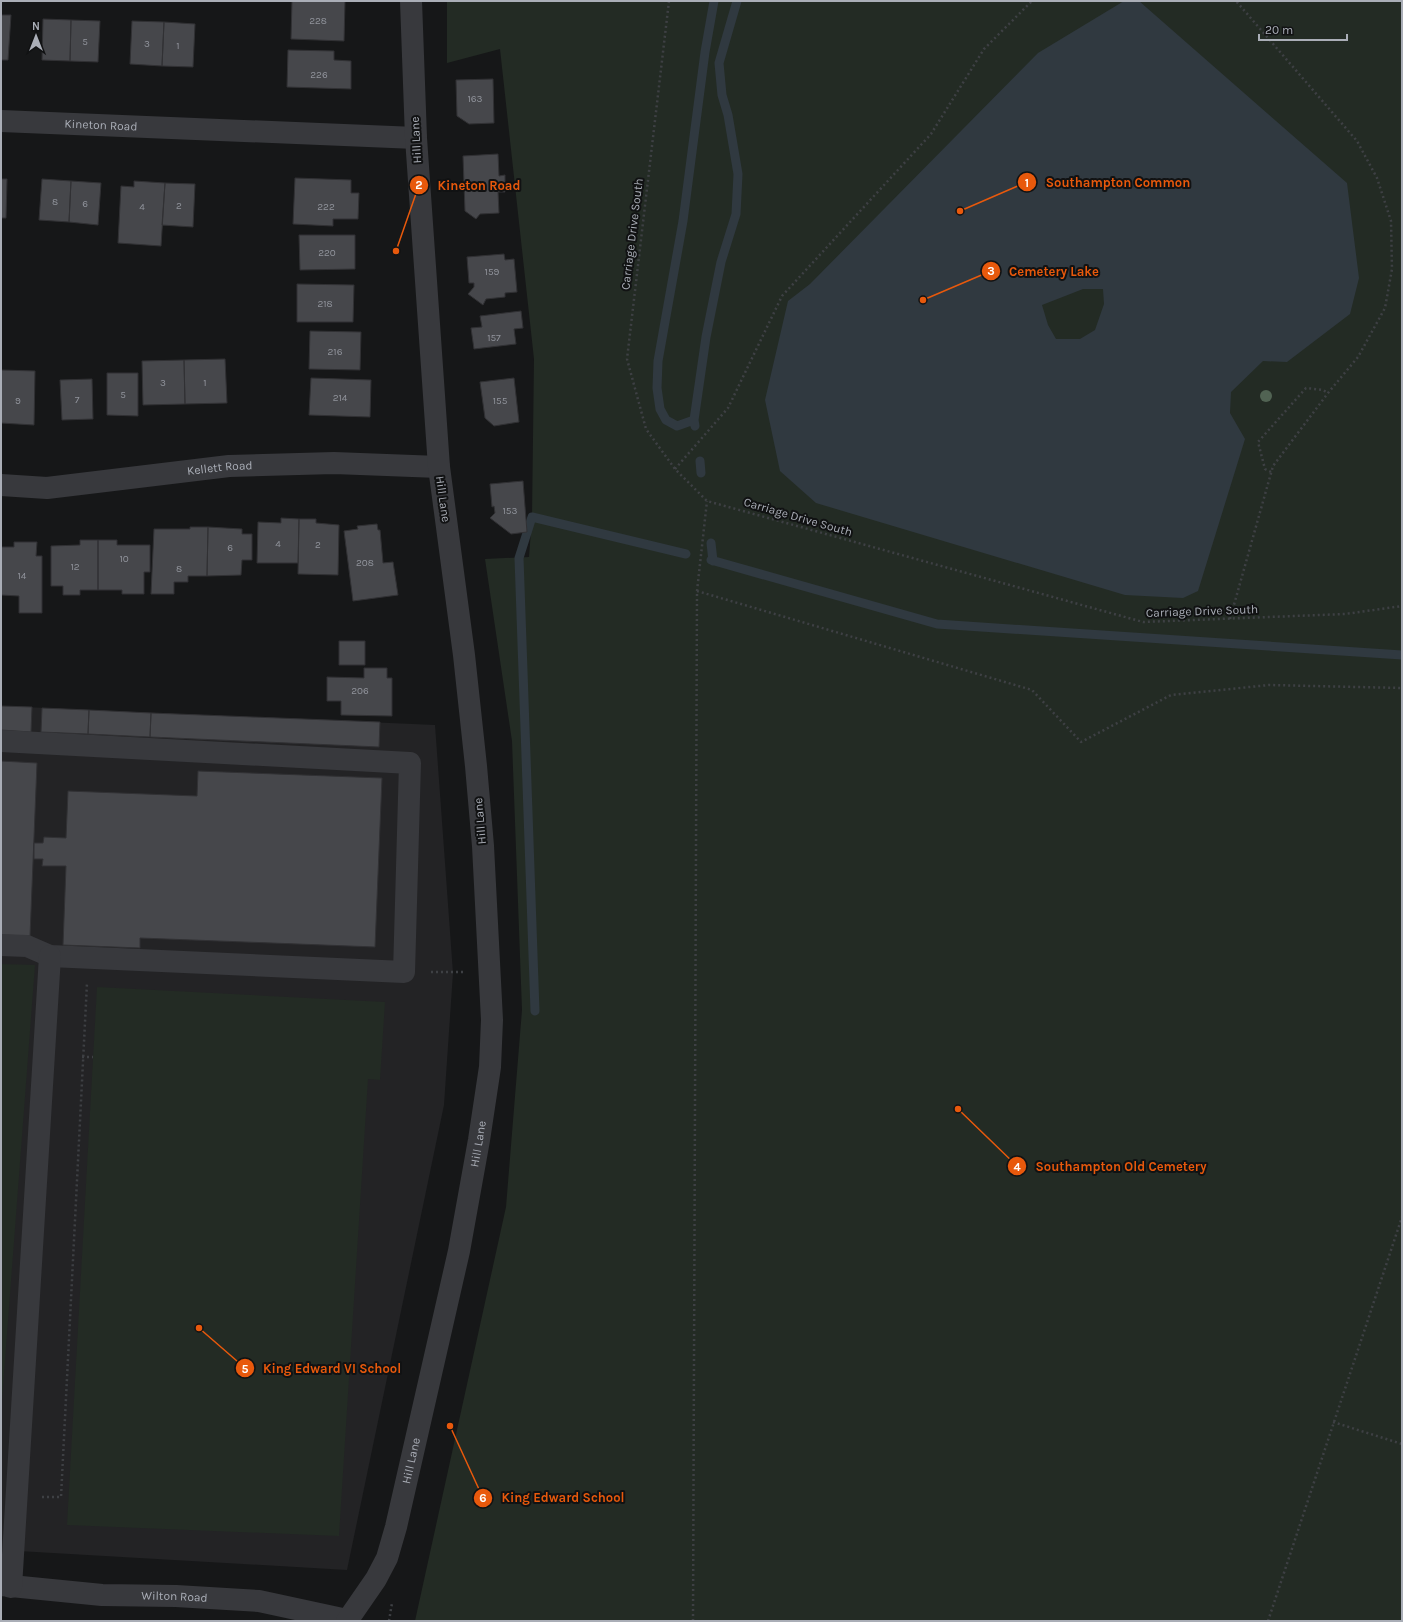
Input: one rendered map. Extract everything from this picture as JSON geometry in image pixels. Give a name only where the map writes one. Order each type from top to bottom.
[{"type":"street","name":"Hill Lane","points":[[347,1620],[376,1579],[387,1558],[396,1527],[428,1391],[480,1140],[489,1074],[492,1020],[476,766],[464,655],[439,467],[416,138],[411,1]]},
{"type":"street","name":"Kineton Road","points":[[1,121],[416,138]]},
{"type":"street","name":"Kellett Road","points":[[1,486],[47,488],[229,466],[334,463],[439,467]]},
{"type":"street","points":[[1,741],[410,763],[404,972],[92,959],[50,956],[27,946],[1,945]]},
{"type":"street","points":[[6,1586],[18,1497],[50,956]]},
{"type":"street","name":"Wilton Road","points":[[6,1586],[102,1595],[176,1596],[259,1601],[347,1620]]},
{"type":"path","name":"Carriage Drive South","points":[[669,1],[627,358],[646,429],[675,469],[707,501],[1143,622],[1344,614],[1402,606]]},
{"type":"path","points":[[675,469],[728,408],[782,296],[931,134],[984,49],[1032,1]]},
{"type":"path","points":[[1230,619],[1273,466],[1328,393],[1358,357],[1385,308],[1392,269],[1391,221],[1376,178],[1357,141],[1236,1]]},
{"type":"path","points":[[1271,472],[1265,469],[1258,442],[1306,388],[1323,390],[1328,393]]},
{"type":"path","points":[[693,1621],[697,591],[707,501]]},
{"type":"path","points":[[697,591],[1032,690],[1081,742],[1171,694],[1269,685],[1402,688]]},
{"type":"path","points":[[18,1497],[61,1497],[86,986],[92,959]]},
{"type":"path","points":[[404,972],[490,972]]},
{"type":"path","points":[[82,1057],[93,1057]]},
{"type":"path","points":[[1268,1621],[1402,1217]]},
{"type":"path","points":[[1333,1422],[1402,1444]]},
{"type":"shaded area","points":[[447,1],[1402,1],[1402,1621],[415,1621],[506,1207],[522,1010],[512,741],[485,559],[529,557],[532,517],[534,359],[500,49],[447,63]]},
{"type":"shaded area","points":[[1124,1],[1139,1],[1347,183],[1359,278],[1350,314],[1287,362],[1263,361],[1231,392],[1230,413],[1245,439],[1198,591],[1183,598],[1125,595],[816,503],[780,471],[765,400],[788,301],[810,284],[1038,53]],"holes":[[[1083,289],[1103,289],[1104,304],[1095,330],[1080,339],[1056,339],[1048,325],[1042,305]]]},
{"type":"shaded area","points":[[1,706],[435,725],[453,973],[444,1105],[347,1570],[1,1550]]},
{"type":"shaded area","points":[[1,964],[35,965],[1,1413]]},
{"type":"shaded area","points":[[97,987],[385,1002],[380,1080],[368,1079],[339,1536],[67,1525]]},
{"type":"building","points":[[292,1],[345,1],[344,41],[291,39]]},
{"type":"building","points":[[1,15],[11,15],[8,60],[1,60]]},
{"type":"building","points":[[43,19],[71,20],[70,61],[42,60]]},
{"type":"building","points":[[71,20],[100,21],[98,62],[70,61]]},
{"type":"building","points":[[132,21],[164,22],[162,66],[130,64]]},
{"type":"building","points":[[164,22],[195,24],[193,67],[162,66]]},
{"type":"building","points":[[288,50],[334,51],[334,60],[351,61],[351,89],[287,87]]},
{"type":"building","points":[[493,79],[494,123],[469,124],[457,116],[456,80]]},
{"type":"building","points":[[498,154],[499,176],[505,175],[505,192],[498,192],[499,213],[480,214],[476,219],[465,211],[463,156]]},
{"type":"building","points":[[295,178],[351,180],[351,193],[359,193],[358,219],[333,219],[333,226],[293,224]]},
{"type":"building","points":[[1,179],[7,179],[6,218],[1,218]]},
{"type":"building","points":[[42,179],[71,181],[69,222],[39,220]]},
{"type":"building","points":[[71,181],[101,183],[98,225],[69,222]]},
{"type":"building","points":[[134,181],[165,183],[161,246],[118,243],[121,186],[134,187]]},
{"type":"building","points":[[165,183],[195,184],[193,227],[162,225]]},
{"type":"building","points":[[299,235],[355,235],[355,269],[300,270]]},
{"type":"building","points":[[504,254],[505,260],[514,259],[517,292],[505,293],[505,297],[486,299],[483,305],[468,294],[474,287],[474,283],[469,283],[467,257]]},
{"type":"building","points":[[297,284],[354,285],[353,322],[297,322]]},
{"type":"building","points":[[521,311],[523,328],[514,329],[516,344],[474,349],[471,328],[482,327],[480,316]]},
{"type":"building","points":[[310,331],[361,332],[360,370],[309,369]]},
{"type":"building","points":[[225,359],[227,403],[185,404],[184,360]]},
{"type":"building","points":[[184,360],[185,404],[143,405],[142,361]]},
{"type":"building","points":[[1,370],[35,371],[34,425],[1,423]]},
{"type":"building","points":[[107,373],[138,373],[138,416],[107,415]]},
{"type":"building","points":[[311,378],[371,380],[370,417],[309,415]]},
{"type":"building","points":[[514,378],[519,422],[494,426],[485,418],[480,382]]},
{"type":"building","points":[[92,379],[93,419],[62,420],[60,380]]},
{"type":"building","points":[[523,481],[527,532],[511,534],[490,518],[495,513],[494,506],[492,507],[490,484]]},
{"type":"building","points":[[281,518],[299,519],[298,563],[257,563],[258,522],[281,523]]},
{"type":"building","points":[[299,519],[316,519],[316,523],[339,525],[338,575],[298,574]]},
{"type":"building","points":[[377,524],[378,530],[380,530],[383,563],[393,562],[398,595],[353,601],[344,531],[358,529],[357,526]]},
{"type":"building","points":[[190,527],[208,527],[207,576],[188,576],[188,582],[174,582],[174,594],[151,594],[154,529],[190,529]]},
{"type":"building","points":[[208,527],[242,529],[242,534],[252,534],[252,560],[242,560],[241,575],[207,576]]},
{"type":"building","points":[[80,540],[98,540],[98,590],[80,590],[80,595],[63,595],[63,586],[51,586],[51,546],[80,545]]},
{"type":"building","points":[[98,540],[117,540],[117,545],[150,545],[150,572],[144,572],[144,594],[122,594],[122,590],[98,590]]},
{"type":"building","points":[[14,542],[37,542],[36,556],[42,556],[42,613],[19,613],[19,596],[1,595],[1,547],[14,547]]},
{"type":"building","points":[[339,641],[365,641],[365,665],[339,665]]},
{"type":"building","points":[[364,668],[387,668],[387,678],[392,678],[392,716],[341,715],[341,701],[327,701],[327,677],[364,678]]},
{"type":"building","points":[[1,706],[32,707],[31,732],[1,730]]},
{"type":"building","points":[[42,708],[89,710],[88,734],[41,732]]},
{"type":"building","points":[[89,710],[151,713],[150,737],[88,734]]},
{"type":"building","points":[[151,713],[380,722],[379,747],[150,737]]},
{"type":"building","points":[[1,761],[37,763],[30,936],[1,935]]},
{"type":"building","points":[[198,771],[382,778],[375,947],[140,938],[140,948],[63,945],[66,866],[42,866],[43,859],[34,859],[34,843],[43,843],[44,837],[66,838],[68,791],[197,796]]},
{"type":"waterway","points":[[695,426],[694,420],[677,426],[666,420],[660,409],[657,388],[658,361],[683,221],[705,52],[714,1]]},
{"type":"waterway","points":[[694,420],[706,337],[721,262],[736,214],[738,174],[728,115],[722,95],[719,63],[737,1]]},
{"type":"waterway","points":[[700,461],[701,473]]},
{"type":"waterway","points":[[535,1011],[519,558],[532,517],[686,554]]},
{"type":"waterway","points":[[711,543],[713,561]]},
{"type":"waterway","points":[[711,560],[937,624],[1402,655]]},
{"type":"place","name":"Southampton Common","points":[[960,211]]},
{"type":"place","name":"Kineton Road","points":[[396,251]]},
{"type":"place","name":"Cemetery Lake","points":[[923,300]]},
{"type":"place","name":"Southampton Old Cemetery","points":[[958,1109]]},
{"type":"place","name":"King Edward VI School","points":[[199,1328]]},
{"type":"place","name":"King Edward School","points":[[450,1426]]}]
